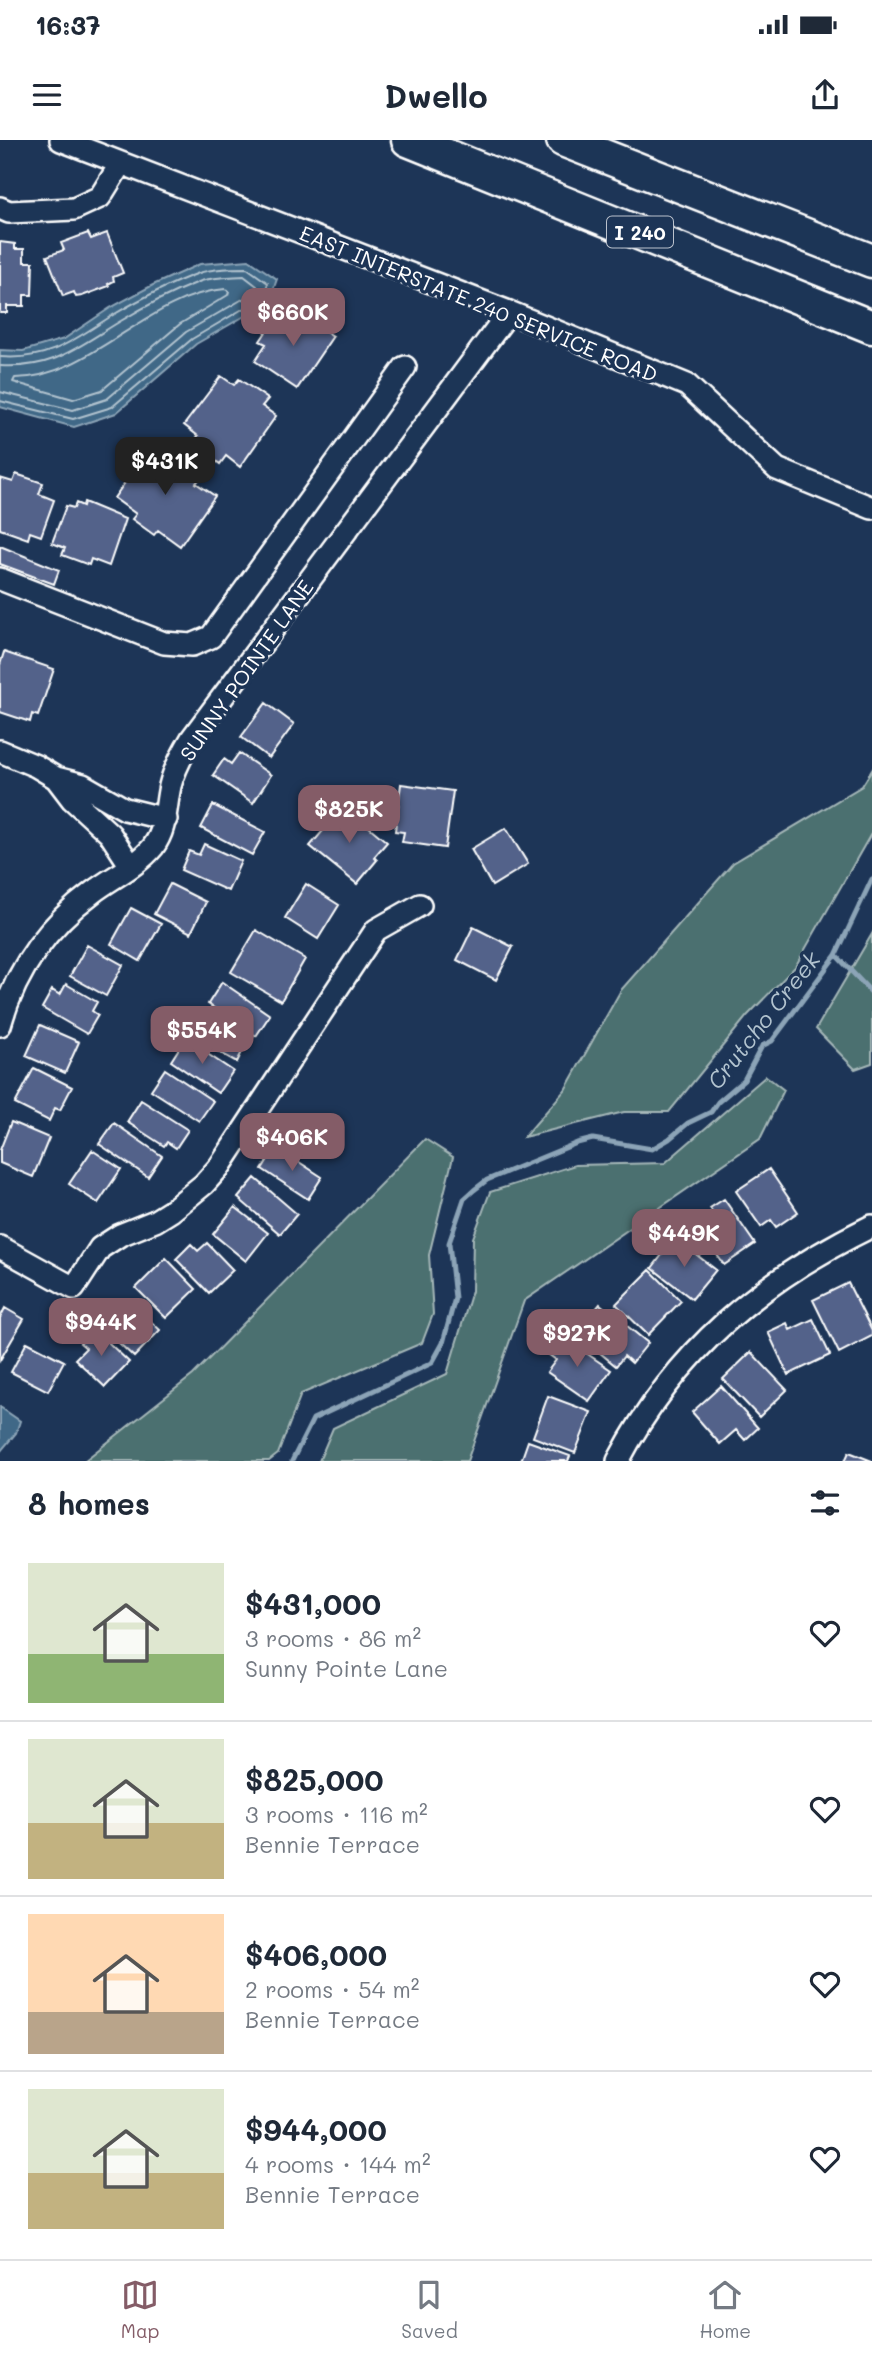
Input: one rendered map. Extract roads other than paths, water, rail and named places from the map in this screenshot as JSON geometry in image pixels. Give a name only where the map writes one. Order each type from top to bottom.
[{"type":"highway","name":"I 240","points":[[408,140],[872,327]]},
{"type":"highway","name":"I 240","points":[[563,140],[872,261]]},
{"type":"street","name":"EAST INTERSTATE 240 SERVICE ROAD","points":[[61,140],[509,312],[687,385],[777,469],[872,508]]},
{"type":"street","points":[[0,208],[9,212],[74,209],[100,197],[121,163]]},
{"type":"street","name":"SUNNY POINTE LANE","points":[[0,1025],[20,972],[45,936],[66,913],[131,866],[154,845],[166,820],[170,785],[181,756],[192,738],[509,312]]},
{"type":"street","points":[[0,579],[164,643],[192,645],[211,637],[405,367]]},
{"type":"street","points":[[0,751],[36,766],[56,778],[83,785],[125,809],[166,820]]},
{"type":"street","points":[[56,778],[72,799],[110,834],[131,866]]},
{"type":"street","points":[[101,826],[118,806]]},
{"type":"street","points":[[0,1247],[74,1288],[100,1248],[120,1235],[172,1211],[204,1184],[220,1166],[376,930],[420,905]]},
{"type":"street","points":[[618,1461],[631,1436],[663,1390],[707,1338],[760,1292],[792,1269],[872,1226]]},
{"type":"water","points":[[249,260],[277,279],[269,302],[196,344],[116,413],[74,427],[0,407],[0,350],[23,351],[64,339],[110,308],[200,264]]},
{"type":"water","points":[[0,1407],[20,1421],[16,1433],[0,1452]]},
{"type":"waterway","name":"Crutcho Creek","points":[[292,1461],[313,1419],[432,1363],[443,1343],[455,1298],[449,1243],[464,1199],[487,1180],[577,1143],[593,1139],[652,1149],[688,1123],[711,1112],[718,1102],[744,1080],[762,1046],[772,1041],[836,955],[872,879]]},
{"type":"waterway","points":[[836,955],[872,993]]}]
